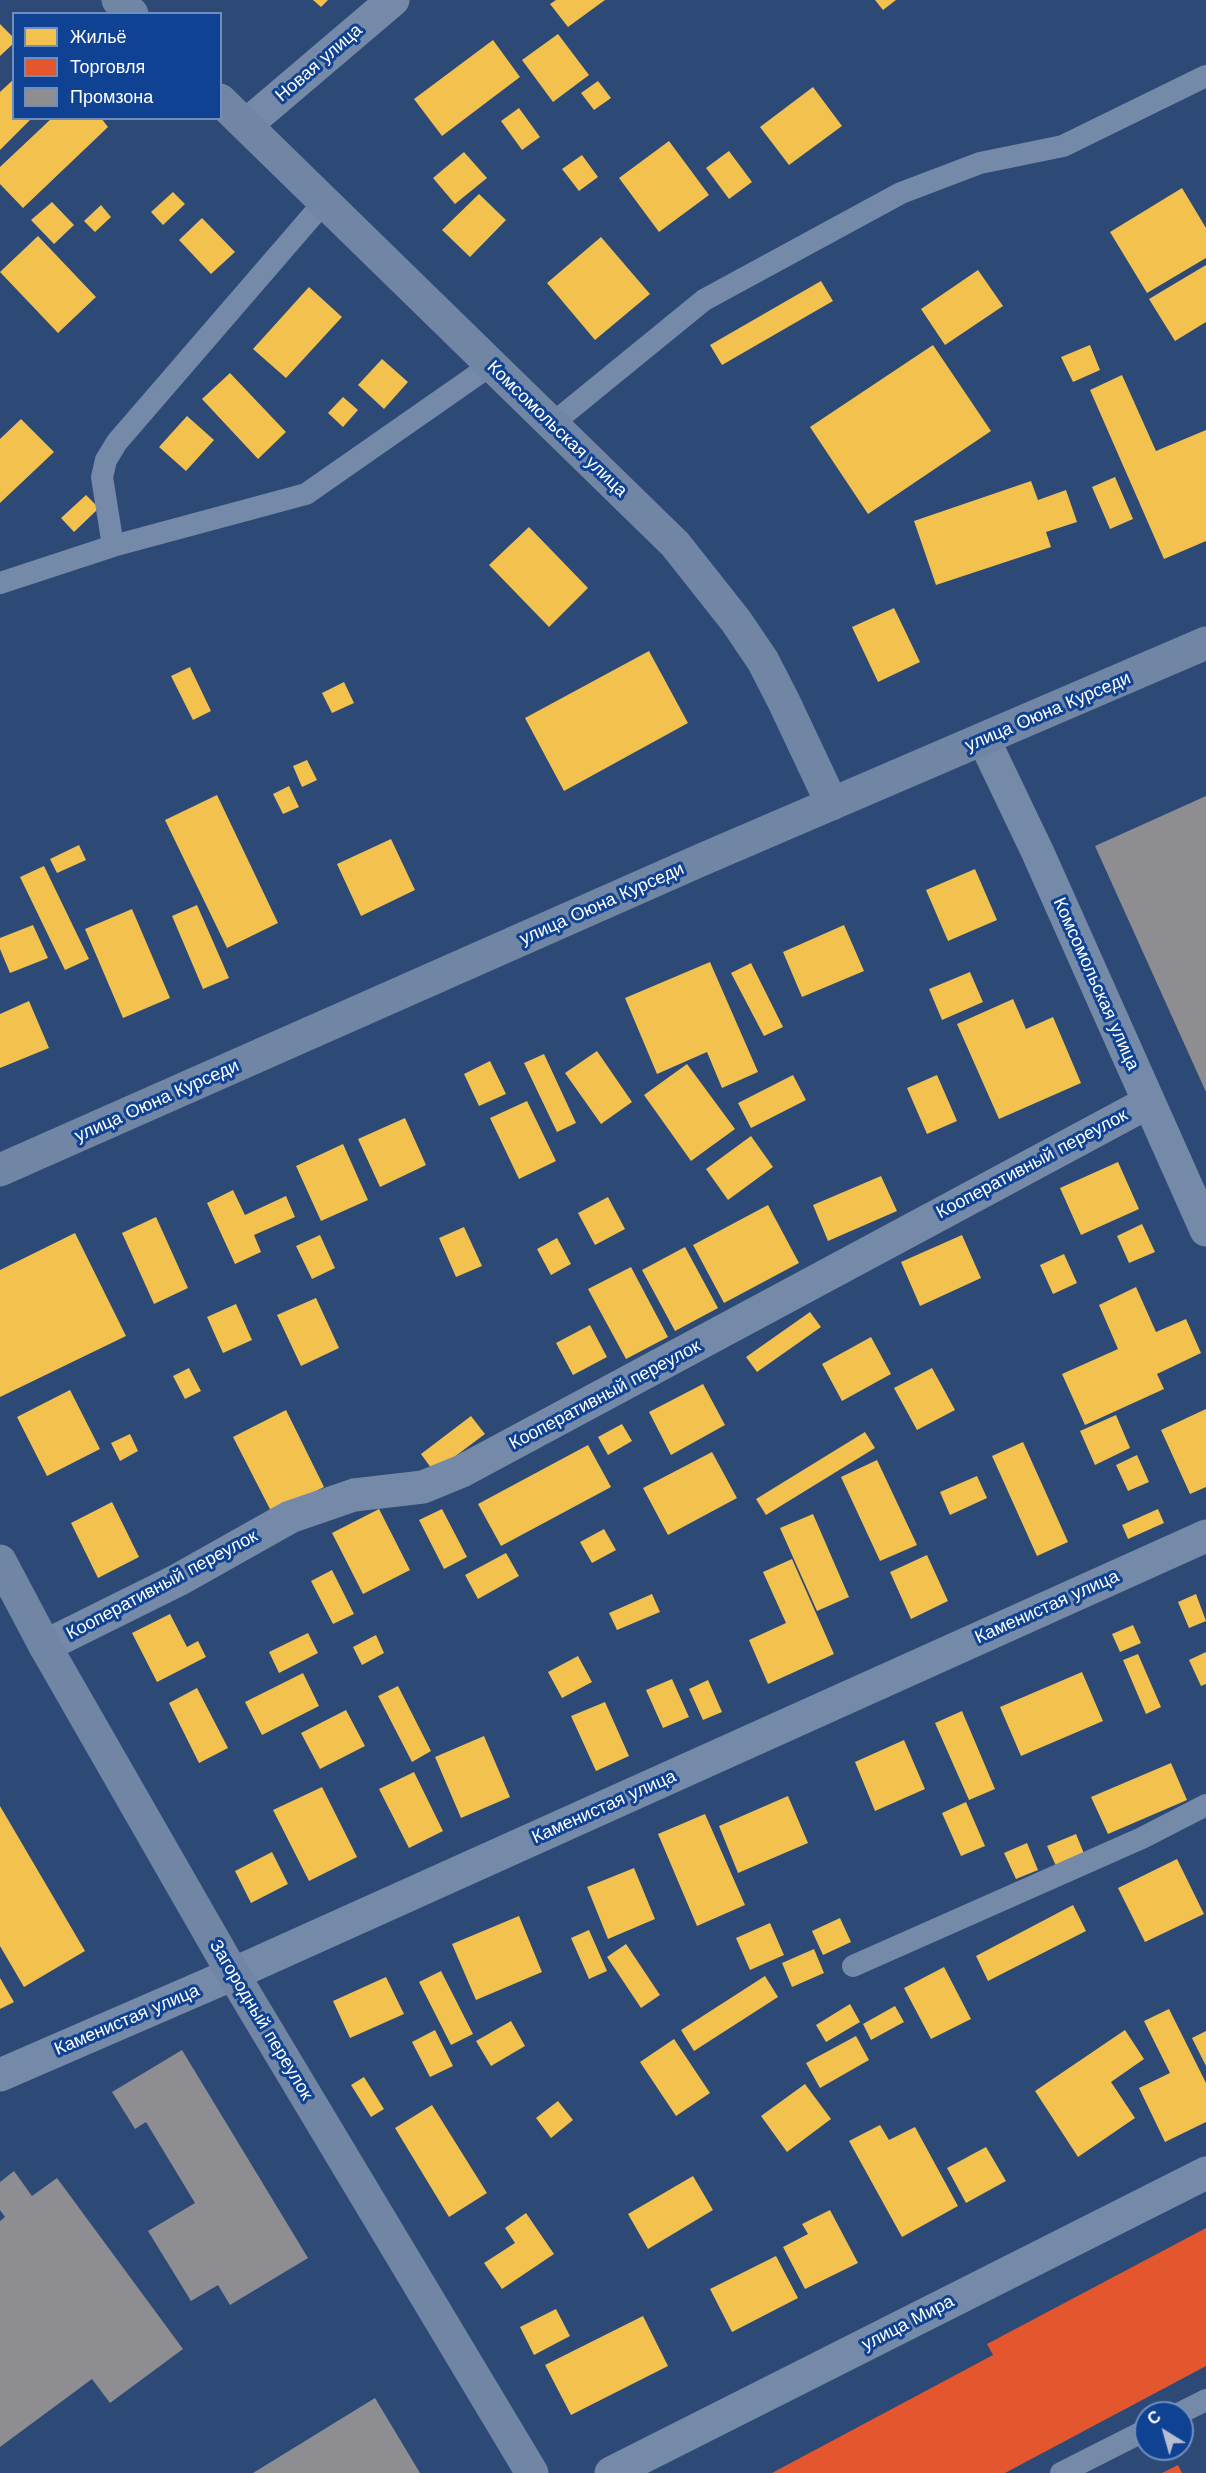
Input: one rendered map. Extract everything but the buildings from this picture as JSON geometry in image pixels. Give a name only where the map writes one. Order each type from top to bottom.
[{"type":"street","points":[[118,0],[130,12]]},
{"type":"street","name":"Новая улица","points":[[246,125],[393,0]]},
{"type":"street","name":"Комсомольская улица","points":[[222,102],[675,544],[736,621],[763,661],[831,804]]},
{"type":"street","name":"улица Оюна Курседи","points":[[0,1170],[831,804],[1206,643]]},
{"type":"street","name":"Комсомольская улица","points":[[984,740],[1206,1230]]},
{"type":"street","name":"Кооперативный переулок","points":[[45,1646],[178,1580],[290,1517],[354,1495],[423,1487],[462,1472],[1149,1102]]},
{"type":"street","name":"Каменистая улица","points":[[0,2075],[233,1974],[1206,1536]]},
{"type":"street","name":"Загородный переулок","points":[[4,1577],[233,1974],[532,2473]]},
{"type":"street","name":"улица Мира","points":[[610,2473],[1206,2173]]},
{"type":"lane","points":[[552,424],[704,300],[901,192],[980,164],[1063,146],[1206,76]]},
{"type":"lane","points":[[113,546],[102,477],[106,460],[117,442],[325,201]]},
{"type":"lane","points":[[0,583],[113,546],[306,494],[492,365]]},
{"type":"lane","points":[[853,1966],[1142,1838],[1206,1805]]},
{"type":"lane","points":[[1061,2473],[1134,2436]]}]
